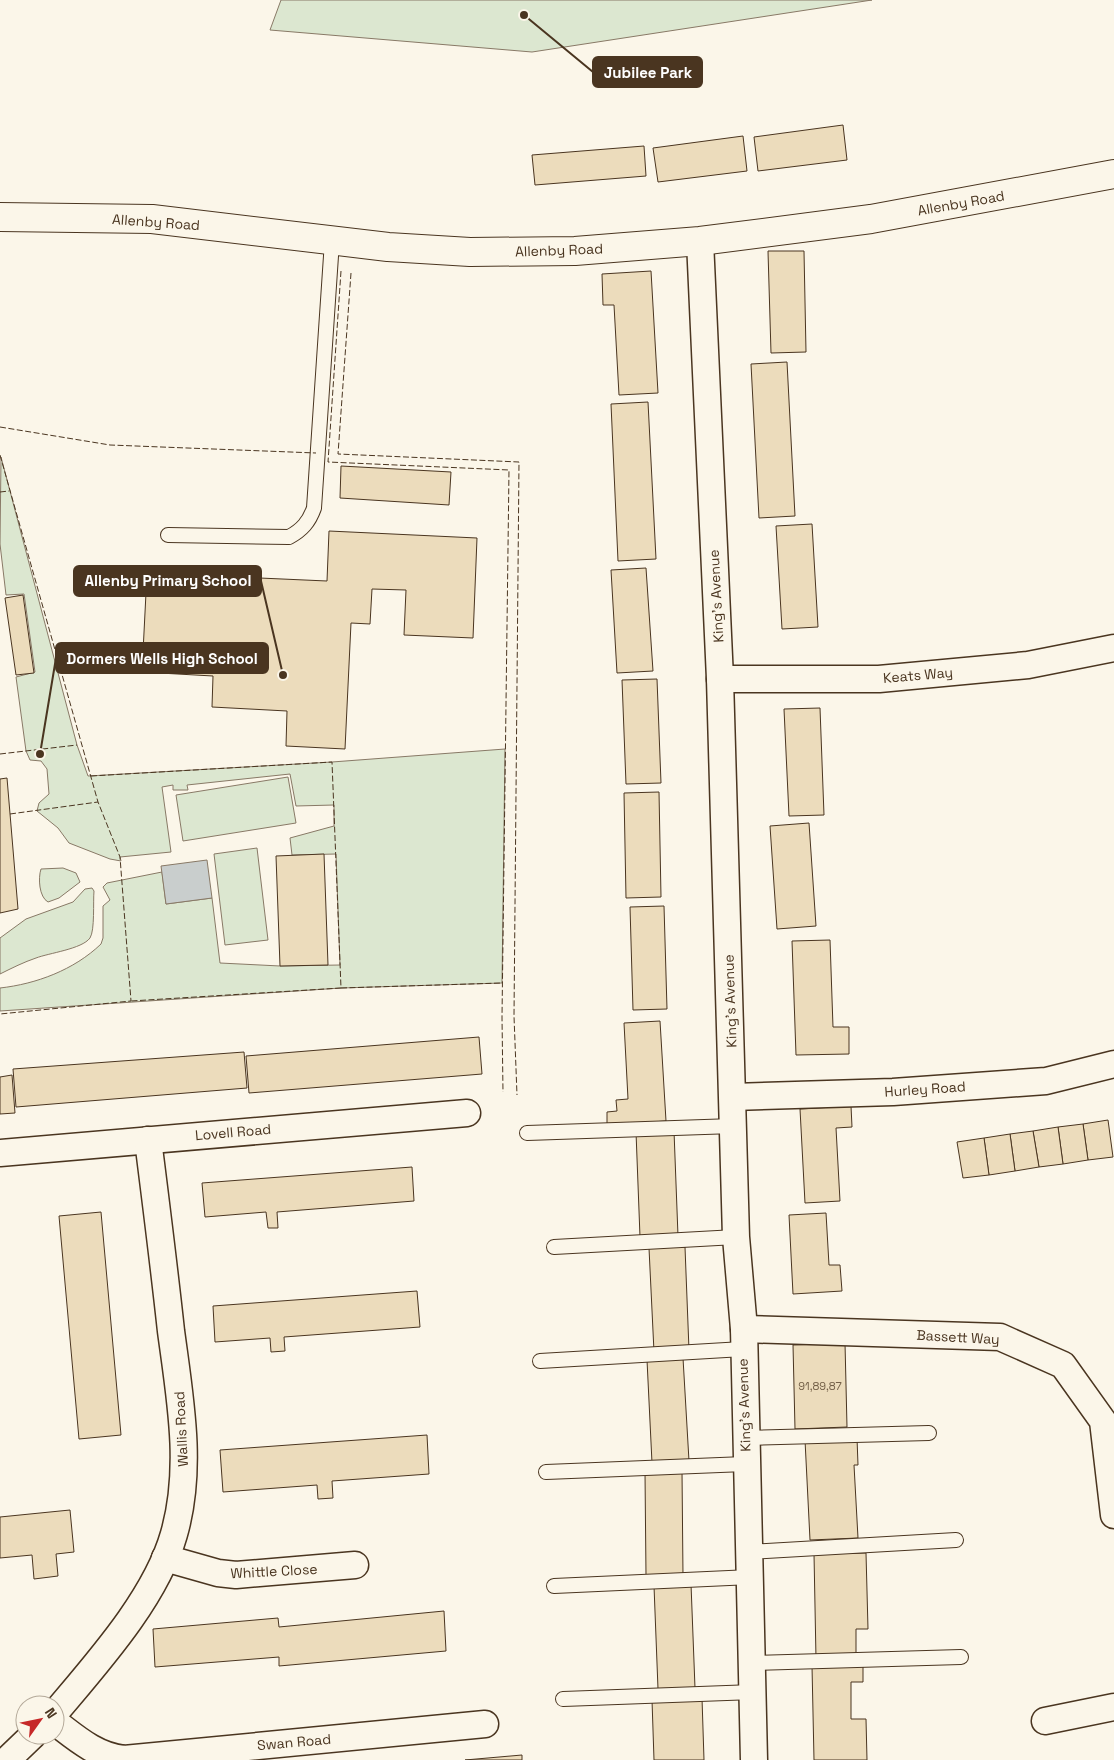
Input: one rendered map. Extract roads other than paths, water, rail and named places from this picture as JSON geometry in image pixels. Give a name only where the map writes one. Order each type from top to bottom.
[{"type":"street","name":"Allenby Road","points":[[0,217],[152,219],[332,242],[388,247],[490,252],[576,251],[700,241],[871,219],[1114,174]]},
{"type":"street","name":"King's Avenue","points":[[700,241],[720,679],[736,1237],[743,1339],[748,1552],[751,1577],[754,1760]]},
{"type":"street","name":"Keats Way","points":[[720,679],[879,679],[1028,665],[1114,648]]},
{"type":"street","name":"Hurley Road","points":[[733,1097],[893,1092],[1046,1081],[1114,1064]]},
{"type":"street","name":"Lovell Road","points":[[0,1153],[467,1113]]},
{"type":"street","name":"Wallis Road","points":[[65,1701],[115,1640],[142,1600],[165,1558],[174,1534],[179,1510],[184,1450],[148,1140]]},
{"type":"street","name":"Bassett Way","points":[[743,1339],[1000,1337],[1063,1365],[1109,1420],[1114,1515]]},
{"type":"street","name":"Whittle Close","points":[[165,1558],[218,1573],[236,1575],[355,1566]]},
{"type":"street","points":[[1045,1721],[1114,1707]]},
{"type":"street","name":"Swan Road","points":[[65,1729],[105,1755],[124,1758],[485,1724]]},
{"type":"street","points":[[7,1760],[23,1745]]},
{"type":"lane","points":[[168,535],[289,536],[302,529],[310,519],[314,508],[332,242]]},
{"type":"lane","points":[[527,1133],[734,1126]]},
{"type":"lane","points":[[554,1247],[736,1237]]},
{"type":"lane","points":[[540,1361],[743,1339]]},
{"type":"lane","points":[[546,1472],[929,1433]]},
{"type":"lane","points":[[748,1552],[956,1540]]},
{"type":"lane","points":[[554,1586],[751,1577]]},
{"type":"lane","points":[[753,1663],[961,1657]]},
{"type":"lane","points":[[562,1699],[754,1692]]},
{"type":"place","name":"Jubilee Park","points":[[524,15]]},
{"type":"place","name":"Allenby Primary School","points":[[283,675]]},
{"type":"place","name":"Dormers Wells High School","points":[[40,754]]}]
